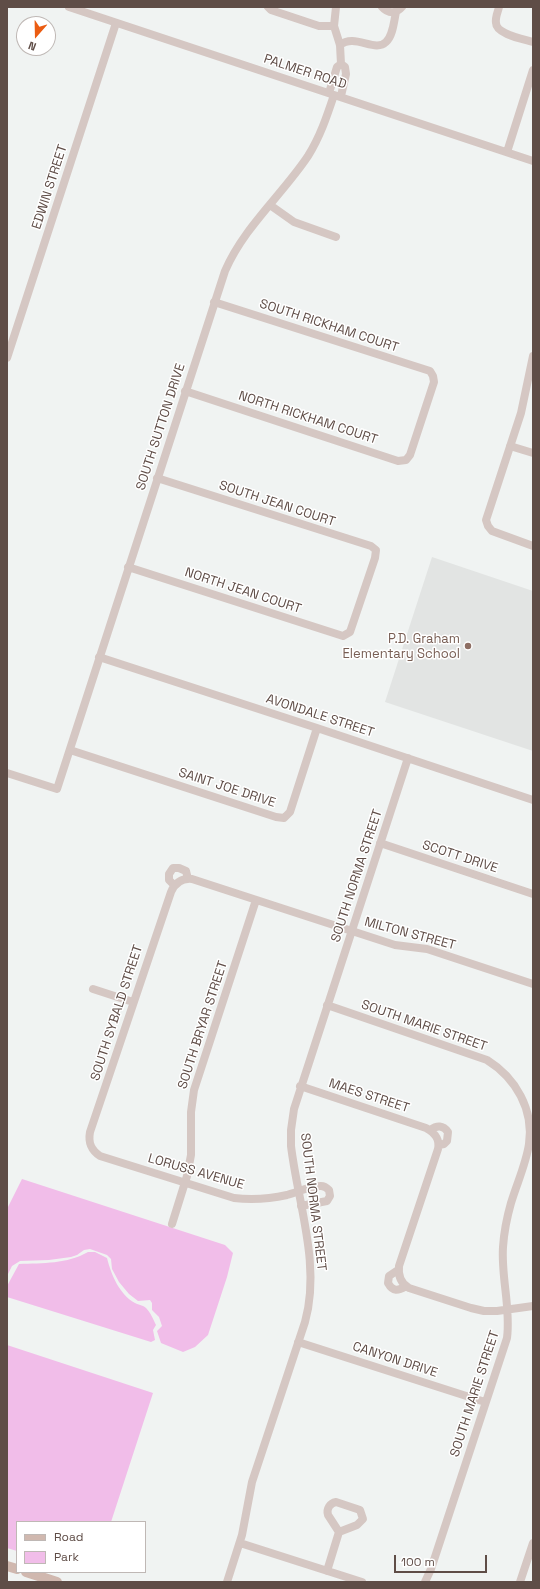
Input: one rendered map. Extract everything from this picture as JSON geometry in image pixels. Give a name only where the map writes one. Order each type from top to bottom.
[{"type":"main road","points":[[29,1573],[57,1582]]},
{"type":"street","name":"PALMER ROAD","points":[[69,7],[533,161]]},
{"type":"street","points":[[268,7],[271,10],[319,26],[334,26]]},
{"type":"street","points":[[334,95],[346,74],[345,67],[341,64],[340,45],[334,26],[336,7]]},
{"type":"street","points":[[382,7],[389,12],[399,9]]},
{"type":"street","points":[[499,7],[495,24],[498,29],[506,34],[533,42]]},
{"type":"street","points":[[340,45],[348,40],[355,40],[375,45],[386,42],[399,9]]},
{"type":"street","name":"EDWIN STREET","points":[[7,358],[116,23]]},
{"type":"street","points":[[334,95],[337,67],[341,64]]},
{"type":"street","points":[[507,152],[533,70]]},
{"type":"street","name":"SOUTH SUTTON DRIVE","points":[[7,774],[56,790],[214,302],[230,260],[242,241],[303,163],[314,146],[323,127],[334,95]]},
{"type":"street","points":[[270,205],[294,222],[336,237]]},
{"type":"street","name":"SOUTH RICKHAM COURT","points":[[214,302],[427,370],[433,376],[434,382],[412,445]]},
{"type":"street","points":[[533,356],[521,413],[486,517],[488,526],[496,533],[533,546]]},
{"type":"street","name":"NORTH RICKHAM COURT","points":[[186,391],[398,461],[408,458],[412,445]]},
{"type":"street","points":[[510,446],[533,453]]},
{"type":"street","name":"SOUTH JEAN COURT","points":[[157,478],[371,546],[376,550],[349,634]]},
{"type":"street","name":"NORTH JEAN COURT","points":[[128,567],[340,636],[349,634]]},
{"type":"street","name":"AVONDALE STREET","points":[[99,657],[533,800]]},
{"type":"street","name":"SAINT JOE DRIVE","points":[[70,750],[276,817],[284,818],[290,812],[317,728]]},
{"type":"street","name":"SOUTH NORMA STREET","points":[[227,1582],[240,1543],[252,1482],[308,1311],[311,1280],[291,1146],[291,1130],[294,1109],[300,1086],[408,758]]},
{"type":"street","name":"SCOTT DRIVE","points":[[380,843],[533,894]]},
{"type":"street","name":"MILTON STREET","points":[[173,868],[179,868],[186,871],[188,879],[395,945],[435,951],[533,984]]},
{"type":"street","name":"SOUTH SYBALD STREET","points":[[91,1149],[89,1142],[90,1132],[171,892],[177,883],[170,880],[169,874],[173,868]]},
{"type":"street","points":[[177,883],[188,879]]},
{"type":"street","name":"SOUTH BRYAR STREET","points":[[172,1224],[192,1155],[191,1112],[194,1090],[256,900]]},
{"type":"street","points":[[94,989],[133,1002]]},
{"type":"street","name":"SOUTH MARIE STREET","points":[[327,1005],[481,1057],[503,1071],[519,1091],[527,1112],[530,1136],[527,1153],[511,1204],[505,1233],[503,1264],[507,1310],[507,1338],[431,1569],[425,1582]]},
{"type":"street","name":"MAES STREET","points":[[300,1086],[430,1130],[437,1126],[441,1126],[448,1132],[447,1141],[444,1144],[438,1145],[398,1270],[389,1276],[388,1283],[392,1289],[401,1290],[406,1286],[477,1310],[507,1310],[533,1306]]},
{"type":"street","points":[[430,1130],[437,1137],[438,1145]]},
{"type":"street","name":"LORUSS AVENUE","points":[[91,1149],[100,1156],[226,1196],[245,1200],[269,1198],[321,1186],[328,1188],[330,1193],[326,1202],[300,1206]]},
{"type":"street","points":[[398,1270],[401,1280],[406,1286]]},
{"type":"street","name":"CANYON DRIVE","points":[[298,1342],[485,1402]]},
{"type":"street","points":[[327,1571],[339,1532]]},
{"type":"street","points":[[240,1543],[362,1582]]},
{"type":"street","points":[[520,1582],[533,1543]]},
{"type":"shaded area","name":"P.D. Graham Elementary School","points":[[432,557],[533,591],[533,751],[385,702]]},
{"type":"green space","points":[[22,1179],[225,1245],[233,1253],[227,1277],[208,1335],[195,1347],[183,1352],[161,1343],[157,1331],[162,1326],[159,1317],[152,1310],[152,1303],[150,1300],[138,1301],[129,1294],[119,1282],[112,1269],[111,1259],[107,1255],[90,1249],[84,1250],[71,1257],[49,1260],[20,1261],[12,1266],[7,1276],[7,1209]]},
{"type":"green space","points":[[88,1252],[95,1252],[107,1258],[113,1277],[120,1289],[129,1299],[144,1306],[148,1310],[156,1325],[153,1330],[155,1340],[151,1342],[7,1297],[7,1286],[19,1264],[63,1261]]},
{"type":"green space","points":[[7,1345],[153,1393],[111,1521],[16,1521],[16,1551],[7,1548]]},
{"type":"place","name":"P.D. Graham Elementary School","points":[[468,646]]}]
